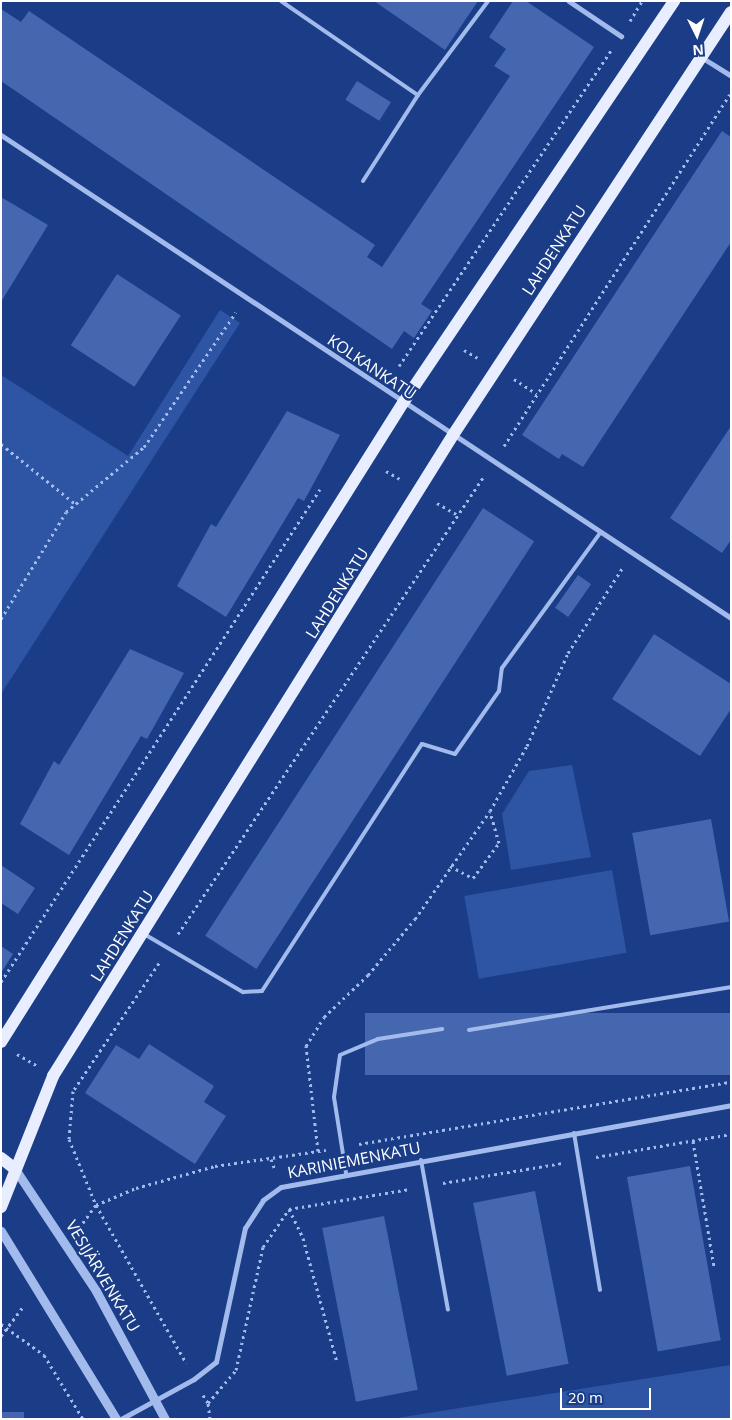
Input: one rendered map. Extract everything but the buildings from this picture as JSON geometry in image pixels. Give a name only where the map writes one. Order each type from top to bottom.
[{"type":"main road","points":[[1,1042],[403,403],[674,1]]},
{"type":"main road","name":"LAHDENKATU","points":[[1,1207],[52,1076],[453,435],[731,12]]},
{"type":"main road","name":"VESIJÄRVENKATU","points":[[1,1158],[15,1169]]},
{"type":"street","points":[[569,1],[621,36]]},
{"type":"street","points":[[701,57],[731,76]]},
{"type":"street","name":"KOLKANKATU","points":[[1,135],[403,403],[731,618]]},
{"type":"street","name":"KARINIEMENKATU","points":[[121,1419],[157,1401],[194,1379],[216,1362],[245,1228],[263,1200],[281,1187],[346,1173],[731,1105]]},
{"type":"street","name":"VESIJÄRVENKATU","points":[[15,1169],[96,1291],[165,1419]]},
{"type":"street","points":[[1,1230],[38,1286],[116,1419]]},
{"type":"lane","points":[[282,1],[418,94]]},
{"type":"lane","points":[[363,181],[418,94],[488,1]]},
{"type":"lane","points":[[143,933],[243,992],[262,992],[422,744],[454,754],[499,691],[502,668],[600,533]]},
{"type":"lane","points":[[469,1030],[731,987]]},
{"type":"lane","points":[[346,1173],[334,1097],[340,1055],[378,1039],[442,1029]]},
{"type":"lane","points":[[574,1132],[600,1290]]},
{"type":"lane","points":[[420,1160],[448,1310]]},
{"type":"path","points":[[638,8],[642,1]]},
{"type":"path","points":[[208,1403],[96,1204],[68,1139],[73,1091],[494,461],[731,93]]},
{"type":"path","points":[[1,619],[3,613],[74,503],[110,480],[144,447],[237,312]]},
{"type":"path","points":[[1,444],[74,503]]},
{"type":"path","points":[[318,1151],[306,1046],[324,1017],[368,975],[415,919],[490,811],[531,738],[568,653],[632,554]]},
{"type":"path","points":[[450,866],[473,878],[499,844],[490,811]]},
{"type":"path","points":[[96,1204],[136,1188],[215,1166],[318,1151],[731,1082]]},
{"type":"path","points":[[692,1140],[714,1267]]},
{"type":"path","points":[[289,1209],[302,1238],[336,1362]]},
{"type":"path","points":[[1,1336],[38,1286]]},
{"type":"path","points":[[1,1324],[44,1355],[83,1419]]},
{"type":"shaded area","points":[[220,310],[240,323],[1,694],[1,375],[128,456]]},
{"type":"shaded area","points":[[572,765],[591,857],[511,870],[502,814],[529,771]]},
{"type":"shaded area","points":[[612,870],[627,953],[479,979],[464,896]]},
{"type":"shaded area","points":[[731,1365],[731,1419],[391,1419]]}]
